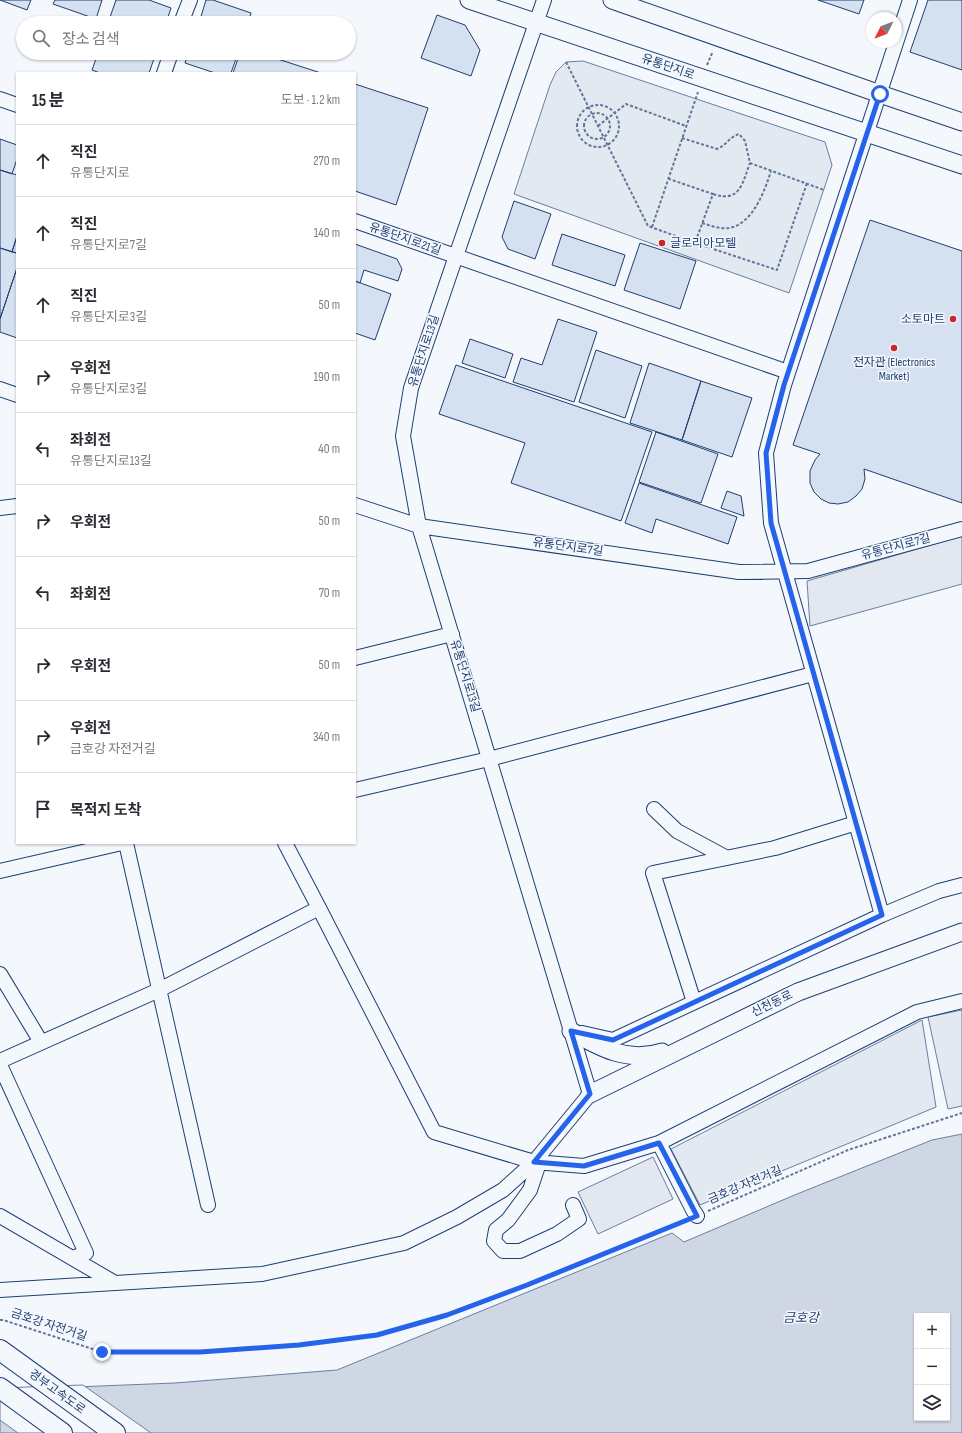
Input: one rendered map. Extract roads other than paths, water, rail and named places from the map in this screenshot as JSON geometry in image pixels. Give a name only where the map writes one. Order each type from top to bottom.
[{"type":"highway","name":"경부고속도로","points":[[0,1350],[115,1433]]},
{"type":"highway","points":[[0,1388],[62,1433]]},
{"type":"main road","name":"유통단지로","points":[[469,0],[868,132],[962,165]]},
{"type":"main road","points":[[612,0],[962,122]]},
{"type":"main road","name":"신천동로","points":[[590,1094],[798,992],[962,932]]},
{"type":"main road","points":[[571,1031],[594,1044],[626,1055],[648,1056],[702,1039]]},
{"type":"street","points":[[184,16],[190,0]]},
{"type":"street","name":"유통단지로13길","points":[[544,0],[411,388],[403,436],[419,526],[590,1094]]},
{"type":"street","points":[[882,915],[771,523],[766,453],[788,372],[868,132],[910,0]]},
{"type":"street","points":[[164,72],[169,60]]},
{"type":"street","points":[[0,99],[16,105]]},
{"type":"street","name":"유통단지로21길","points":[[356,222],[456,256]]},
{"type":"street","points":[[456,256],[788,372]]},
{"type":"street","points":[[0,390],[16,395]]},
{"type":"street","name":"유통단지로7길","points":[[356,505],[419,526],[739,572],[808,571],[962,529]]},
{"type":"street","points":[[0,508],[16,506]]},
{"type":"street","points":[[356,658],[452,634]]},
{"type":"street","points":[[356,790],[489,759],[813,674]]},
{"type":"street","points":[[654,809],[677,831],[727,858]]},
{"type":"street","points":[[694,1002],[653,873],[775,848],[856,823]]},
{"type":"street","points":[[0,871],[118,844]]},
{"type":"street","points":[[126,844],[208,1205]]},
{"type":"street","points":[[286,844],[434,1132],[534,1162],[584,1166],[659,1143],[917,1012],[962,1001]]},
{"type":"street","points":[[571,1031],[613,1040],[882,915],[939,891],[962,885]]},
{"type":"street","points":[[0,1061],[159,990],[319,908]]},
{"type":"street","points":[[0,974],[41,1042]]},
{"type":"street","points":[[0,1065],[86,1253],[72,1258]]},
{"type":"street","points":[[0,1290],[262,1274],[404,1243],[458,1217],[503,1190],[534,1162],[590,1094]]},
{"type":"street","points":[[659,1143],[697,1216]]},
{"type":"street","points":[[534,1162],[538,1166],[530,1190],[508,1220],[496,1230],[494,1241],[503,1251],[520,1251],[557,1234],[579,1219],[573,1205]]},
{"type":"street","points":[[0,1216],[115,1283]]},
{"type":"water","name":"금호강","points":[[962,1134],[962,1433],[0,1433],[0,1390],[175,1383],[337,1370],[672,1233],[684,1242],[797,1194],[932,1140]]},
{"type":"place","name":"글로리아모텔","points":[[662,243]]},
{"type":"place","name":"소토마트","points":[[953,319]]},
{"type":"place","name":"전자관 (Electronics Market)","points":[[894,348]]}]
